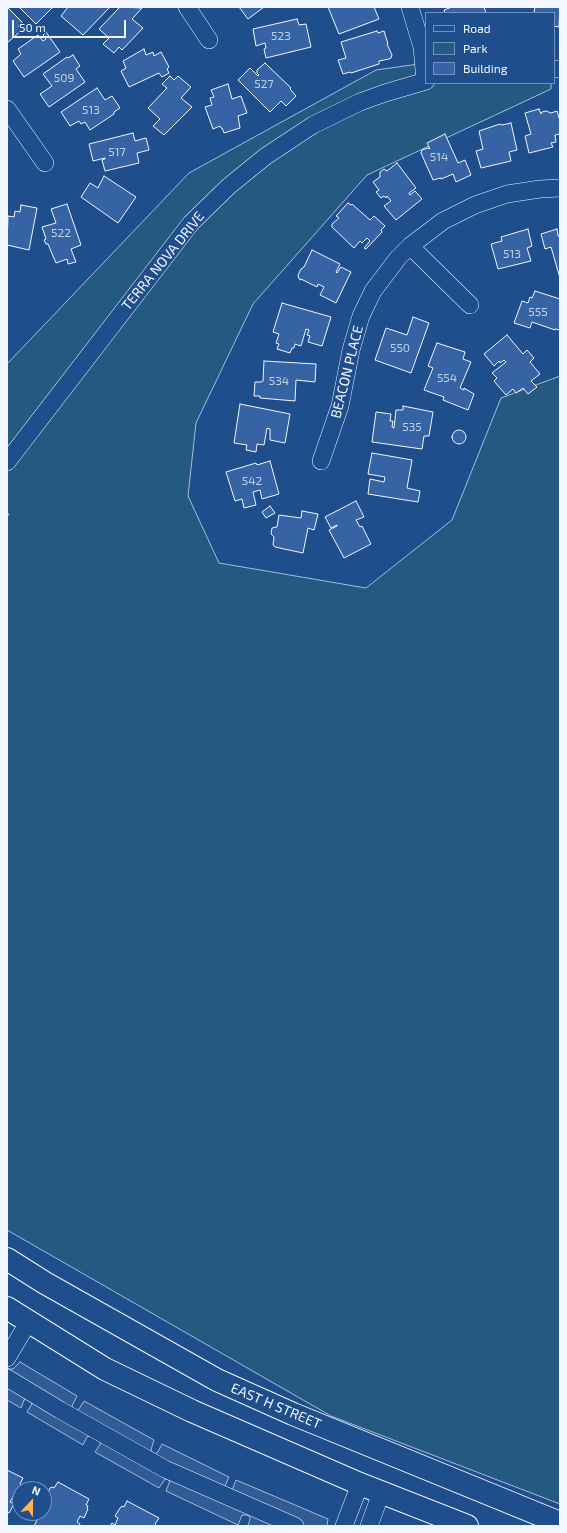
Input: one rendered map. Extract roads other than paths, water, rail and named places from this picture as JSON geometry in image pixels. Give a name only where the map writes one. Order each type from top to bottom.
[{"type":"main road","name":"EAST H STREET","points":[[7,1259],[46,1283],[217,1380],[300,1417],[560,1523]]},
{"type":"main road","points":[[8,1309],[105,1369],[192,1411],[381,1493],[467,1526]]},
{"type":"street","points":[[187,7],[209,40]]},
{"type":"street","points":[[410,7],[422,47],[425,72]]},
{"type":"street","name":"TERRA NOVA DRIVE","points":[[7,462],[191,223],[229,186],[266,156],[313,125],[360,102],[425,81]]},
{"type":"street","points":[[7,109],[45,163]]},
{"type":"street","name":"BEACON PLACE","points":[[321,461],[340,406],[351,350],[361,316],[373,291],[388,270],[410,246],[443,221],[474,205],[507,194],[540,189],[560,188]]},
{"type":"street","points":[[410,246],[470,305]]},
{"type":"street","points":[[7,1358],[29,1321]]},
{"type":"street","points":[[7,1378],[165,1470],[295,1526]]},
{"type":"street","points":[[344,1526],[360,1484]]},
{"type":"street","points":[[369,1526],[381,1493]]}]
